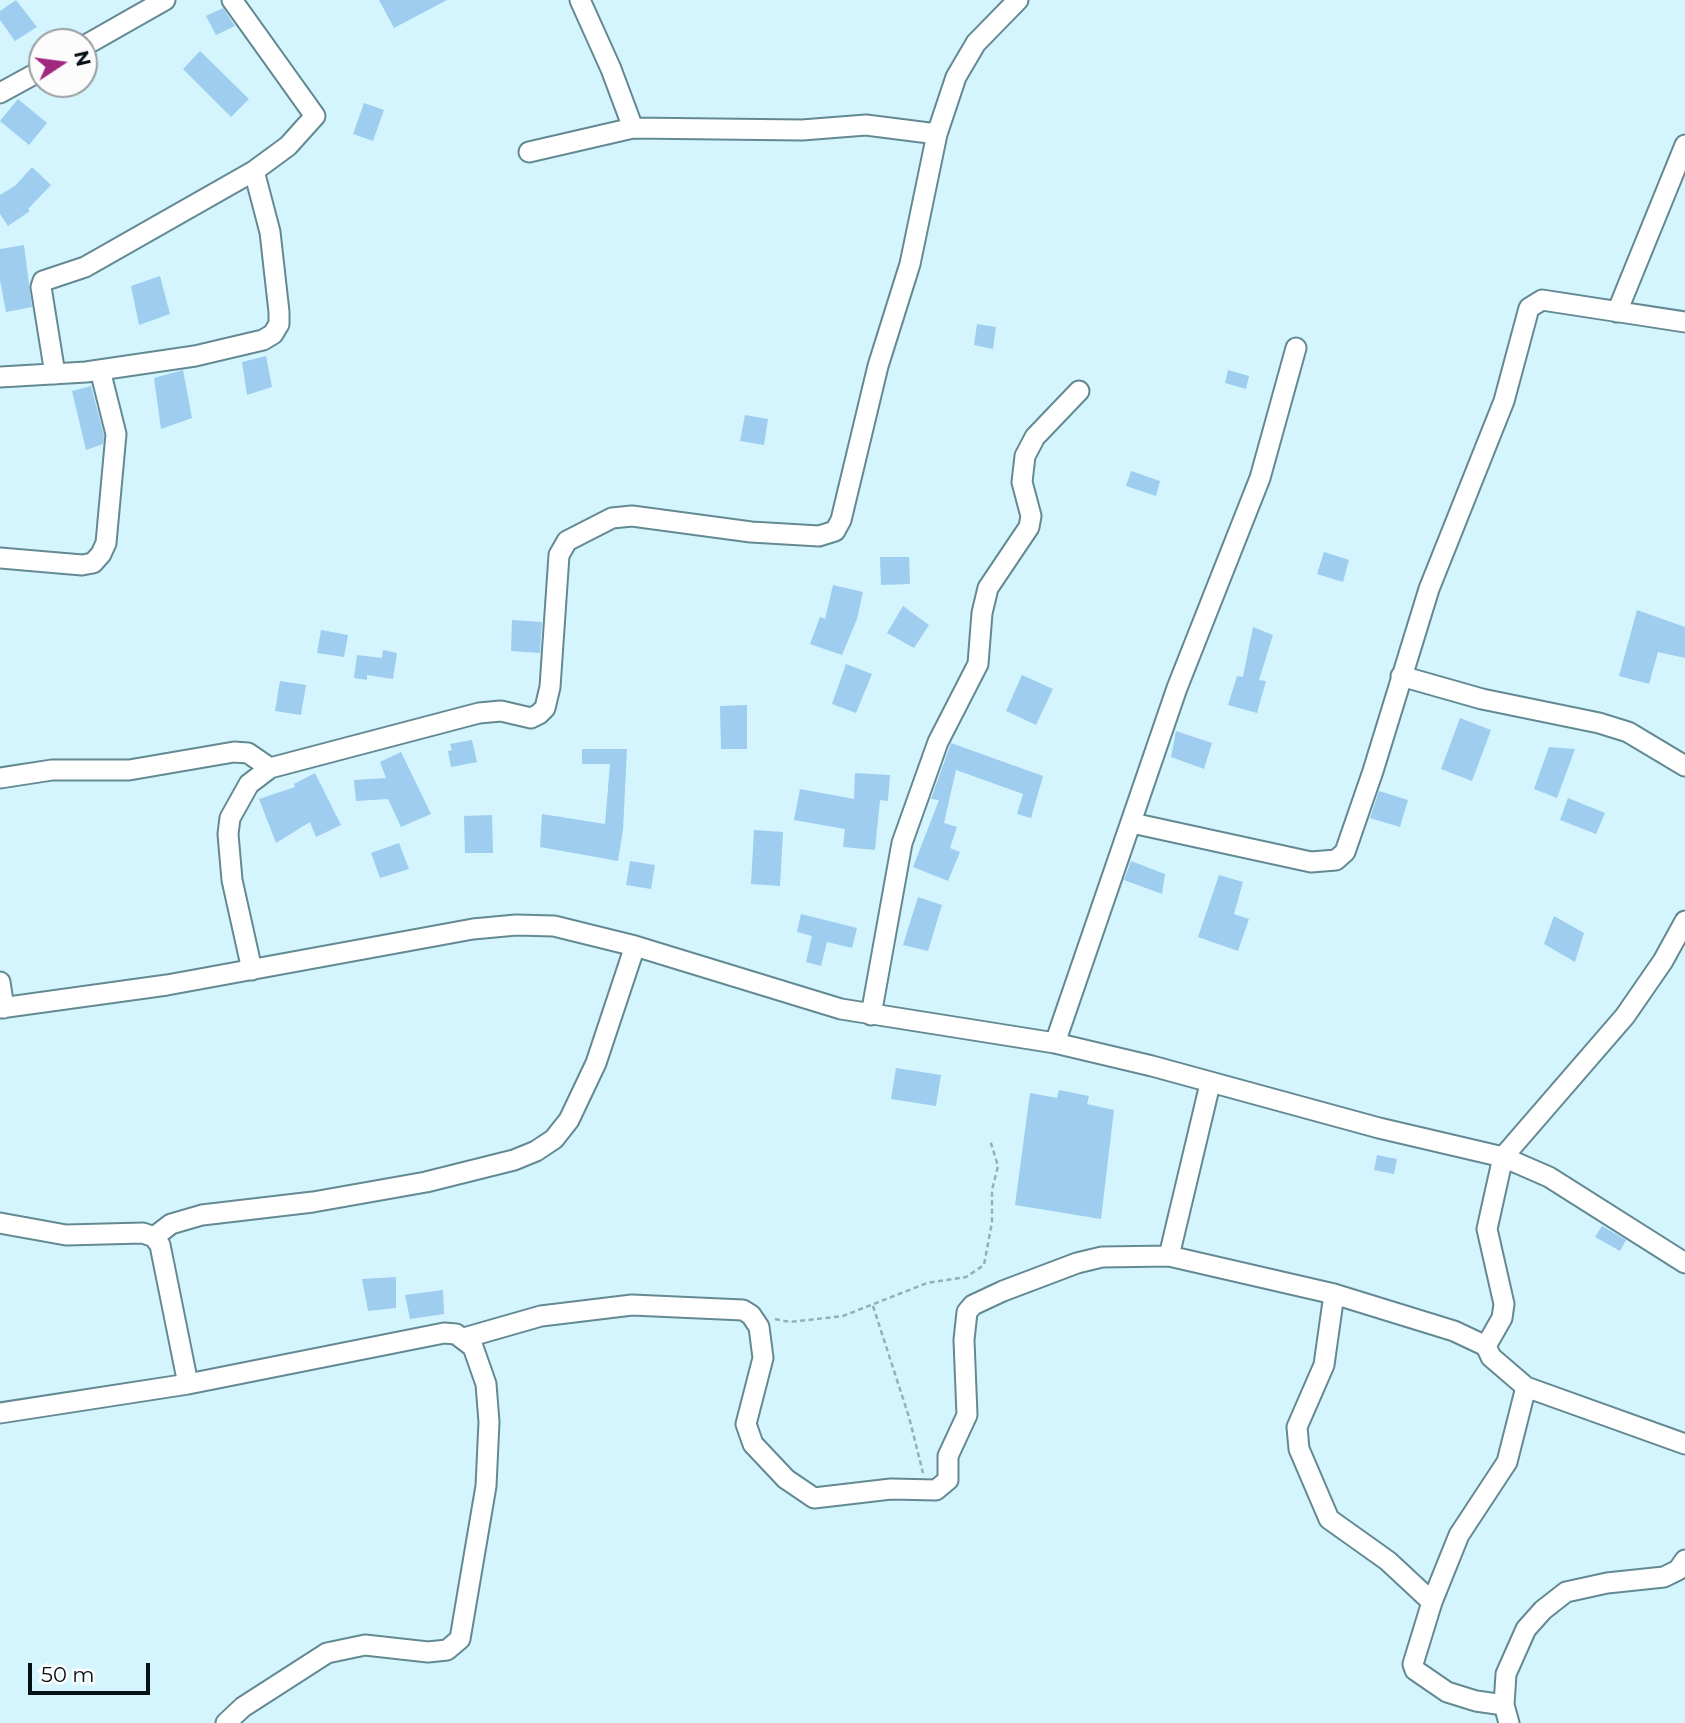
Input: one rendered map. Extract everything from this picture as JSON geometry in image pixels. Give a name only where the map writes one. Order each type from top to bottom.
[{"type":"street","points":[[98,38],[164,0]]},
{"type":"street","points":[[55,374],[41,287],[43,281],[85,267],[254,172],[288,146],[315,116],[232,0]]},
{"type":"street","points":[[580,0],[633,128]]},
{"type":"street","points":[[253,970],[232,880],[228,834],[239,799],[249,784],[270,768],[479,713],[501,711],[531,718],[538,714],[545,708],[550,687],[561,547],[567,541],[598,523],[632,516],[751,532],[820,536],[835,531],[841,520],[878,366],[910,264],[937,134],[962,64],[976,43],[1018,0]]},
{"type":"street","points":[[0,93],[28,78]]},
{"type":"street","points":[[529,152],[633,128],[802,130],[866,125],[937,134]]},
{"type":"street","points":[[1617,312],[1685,145]]},
{"type":"street","points":[[0,377],[100,370],[195,356],[263,340],[273,334],[278,324],[279,312],[271,246],[254,172]]},
{"type":"street","points":[[1132,822],[1311,862],[1336,860],[1345,852],[1429,589],[1504,401],[1529,308],[1542,300],[1685,322]]},
{"type":"street","points":[[1055,1043],[1177,688],[1259,478],[1296,348]]},
{"type":"street","points":[[0,558],[82,565],[93,562],[101,554],[106,543],[116,434],[100,370]]},
{"type":"street","points":[[871,1015],[902,843],[938,742],[978,664],[982,612],[988,587],[1029,527],[1031,516],[1023,482],[1025,456],[1035,436],[1079,391]]},
{"type":"street","points":[[1401,676],[1482,699],[1599,723],[1628,732],[1685,766]]},
{"type":"street","points":[[0,778],[51,770],[129,770],[234,752],[248,753],[270,768]]},
{"type":"street","points":[[1486,1346],[1502,1318],[1504,1304],[1487,1229],[1503,1157],[1625,1016],[1663,961],[1685,921]]},
{"type":"street","points":[[0,982],[2,1008],[253,970],[473,929],[516,925],[554,926],[635,946],[841,1009],[1055,1043],[1503,1157],[1549,1177],[1685,1263]]},
{"type":"street","points":[[155,1237],[171,1224],[202,1215],[313,1202],[426,1182],[514,1160],[536,1151],[554,1139],[569,1120],[596,1063],[635,946]]},
{"type":"street","points":[[1169,1256],[1210,1084]]},
{"type":"street","points":[[0,1223],[66,1235],[143,1233],[155,1237],[160,1245],[188,1384]]},
{"type":"street","points":[[0,1413],[188,1384],[444,1333],[464,1338],[541,1316],[632,1305],[684,1310],[736,1308],[751,1315],[759,1327],[763,1358],[746,1424],[753,1444],[786,1479],[814,1498],[891,1489],[936,1490],[947,1480],[948,1456],[967,1415],[964,1323],[973,1305],[1077,1263],[1101,1257],[1169,1256],[1334,1294],[1454,1331],[1486,1346],[1491,1357],[1526,1387],[1685,1444]]},
{"type":"street","points":[[1334,1294],[1324,1364],[1297,1427],[1299,1449],[1329,1519],[1388,1561],[1432,1602]]},
{"type":"street","points":[[226,1723],[243,1707],[327,1653],[365,1645],[438,1651],[447,1650],[460,1639],[486,1486],[489,1422],[486,1384],[480,1361],[464,1338]]},
{"type":"street","points":[[1526,1387],[1507,1462],[1459,1535],[1432,1602],[1413,1668],[1447,1692],[1506,1714],[1506,1674],[1515,1650],[1527,1629],[1551,1604],[1566,1592],[1607,1583],[1664,1577],[1678,1570],[1685,1560]]},
{"type":"path","points":[[751,1315],[790,1322],[843,1316],[927,1283],[966,1277],[984,1265],[992,1222],[992,1190],[998,1166],[990,1140]]},
{"type":"path","points":[[873,1306],[909,1417],[928,1490]]},
{"type":"building","points":[[16,0],[37,27],[28,28],[28,33],[15,41],[0,20],[0,11]]},
{"type":"building","points":[[379,0],[447,0],[394,28]]},
{"type":"building","points":[[223,8],[235,26],[216,35],[206,16]]},
{"type":"building","points":[[200,51],[249,99],[231,117],[183,69]]},
{"type":"building","points":[[18,99],[47,123],[29,145],[0,121]]},
{"type":"building","points":[[364,103],[384,110],[373,141],[353,134]]},
{"type":"building","points":[[32,167],[51,185],[28,209],[30,211],[8,226],[0,214],[0,195],[16,185]]},
{"type":"building","points":[[24,245],[32,307],[6,312],[0,280],[0,249]]},
{"type":"building","points":[[160,276],[170,314],[139,325],[131,286]]},
{"type":"building","points":[[977,324],[996,327],[993,349],[974,345]]},
{"type":"building","points":[[266,356],[272,387],[247,395],[242,362]]},
{"type":"building","points":[[183,370],[192,418],[161,429],[154,378]]},
{"type":"building","points":[[1228,370],[1249,376],[1246,389],[1225,383]]},
{"type":"building","points":[[91,386],[104,435],[103,444],[86,450],[72,391]]},
{"type":"building","points":[[745,415],[768,419],[764,445],[740,441]]},
{"type":"building","points":[[1131,471],[1160,481],[1156,496],[1126,486]]},
{"type":"building","points":[[1324,552],[1349,560],[1343,582],[1317,574]]},
{"type":"building","points":[[880,557],[909,557],[910,584],[881,585]]},
{"type":"building","points":[[833,585],[863,592],[857,619],[842,655],[810,644],[820,617],[825,619]]},
{"type":"building","points":[[903,606],[929,625],[914,648],[887,633]]},
{"type":"building","points":[[1637,610],[1685,627],[1685,658],[1658,652],[1649,684],[1619,676]]},
{"type":"building","points":[[512,620],[542,622],[540,653],[511,651]]},
{"type":"building","points":[[1253,627],[1273,635],[1259,680],[1266,681],[1257,713],[1228,705],[1237,676],[1243,677]]},
{"type":"building","points":[[321,630],[348,635],[344,657],[317,653]]},
{"type":"building","points":[[383,650],[397,653],[393,679],[367,675],[367,680],[354,678],[357,655],[382,658]]},
{"type":"building","points":[[846,664],[872,674],[856,713],[832,704]]},
{"type":"building","points":[[1022,675],[1053,689],[1036,725],[1006,711]]},
{"type":"building","points":[[280,681],[306,685],[301,715],[275,711]]},
{"type":"building","points":[[747,705],[747,749],[721,749],[720,706]]},
{"type":"building","points":[[1460,718],[1491,730],[1472,781],[1441,769]]},
{"type":"building","points":[[1176,731],[1212,743],[1204,769],[1171,757]]},
{"type":"building","points":[[472,740],[477,762],[451,767],[448,751],[452,750],[450,744]]},
{"type":"building","points":[[951,743],[1043,776],[1031,818],[1017,814],[1023,794],[956,770],[944,823],[957,827],[950,848],[960,852],[948,881],[913,867],[939,800],[931,799]]},
{"type":"building","points":[[1549,747],[1575,749],[1557,798],[1534,789]]},
{"type":"building","points":[[582,749],[627,749],[623,830],[618,861],[540,847],[542,814],[605,824],[610,764],[582,764]]},
{"type":"building","points":[[401,752],[431,814],[401,827],[388,799],[356,801],[354,780],[386,778],[380,762]]},
{"type":"building","points":[[315,773],[341,825],[316,837],[310,822],[276,843],[259,799],[295,787],[294,784]]},
{"type":"building","points":[[855,773],[890,775],[888,801],[880,800],[875,850],[843,847],[845,829],[794,820],[800,789],[854,799]]},
{"type":"building","points":[[1379,791],[1408,800],[1400,827],[1370,818]]},
{"type":"building","points":[[1568,798],[1605,813],[1596,834],[1560,820]]},
{"type":"building","points":[[492,815],[493,853],[465,853],[464,816]]},
{"type":"building","points":[[754,830],[783,832],[780,886],[751,884]]},
{"type":"building","points":[[399,843],[409,869],[380,878],[371,853]]},
{"type":"building","points":[[630,861],[655,865],[651,889],[626,885]]},
{"type":"building","points":[[1131,861],[1165,874],[1162,894],[1124,880]]},
{"type":"building","points":[[1219,875],[1243,882],[1234,914],[1249,919],[1238,951],[1198,937]]},
{"type":"building","points":[[918,897],[942,905],[928,951],[903,945]]},
{"type":"building","points":[[801,914],[857,928],[852,948],[827,942],[821,966],[806,962],[812,936],[797,932]]},
{"type":"building","points":[[1554,916],[1584,933],[1575,962],[1544,944]]},
{"type":"building","points":[[896,1068],[941,1075],[936,1106],[891,1099]]},
{"type":"building","points":[[1059,1090],[1089,1096],[1087,1104],[1114,1110],[1101,1219],[1015,1205],[1030,1093],[1057,1098]]},
{"type":"building","points":[[1377,1155],[1397,1159],[1394,1174],[1374,1170]]},
{"type":"building","points":[[1602,1226],[1626,1240],[1620,1251],[1595,1237]]},
{"type":"building","points":[[396,1277],[396,1308],[368,1311],[362,1279]]},
{"type":"building","points":[[443,1290],[444,1314],[410,1319],[405,1295]]}]
